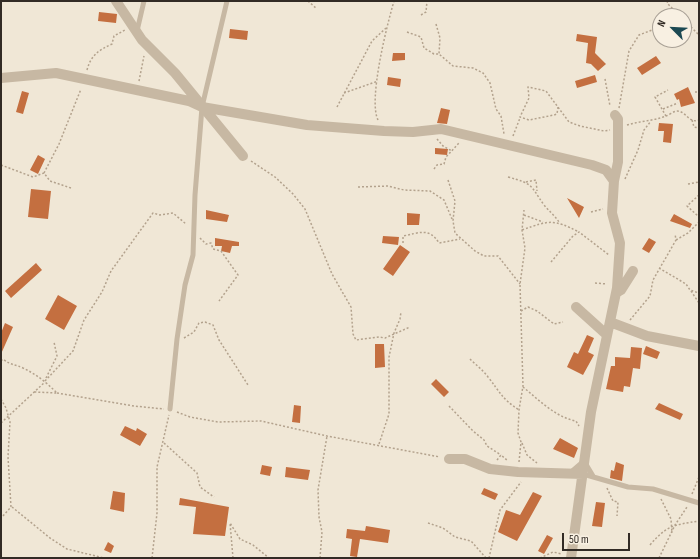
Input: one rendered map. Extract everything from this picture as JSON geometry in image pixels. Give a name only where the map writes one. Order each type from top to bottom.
[{"type":"street","points":[[116,1],[137,34],[175,74],[243,156]]},
{"type":"street","points":[[1,78],[56,73],[202,106],[307,125],[384,131],[413,132],[437,130],[467,135],[592,165],[606,170],[617,187]]},
{"type":"street","points":[[571,557],[580,490],[588,475],[584,461],[591,412],[611,318],[619,262],[620,243],[612,213],[617,187],[618,162],[618,119],[615,115]]},
{"type":"street","points":[[616,289],[621,290],[633,271]]},
{"type":"street","points":[[576,307],[607,335]]},
{"type":"street","points":[[611,318],[624,324]]},
{"type":"street","points":[[611,318],[647,336],[699,346]]},
{"type":"street","points":[[449,459],[465,459],[490,469],[518,472],[535,468],[588,475]]},
{"type":"lane","points":[[137,34],[144,1]]},
{"type":"lane","points":[[170,409],[177,339],[185,285],[193,255],[202,106],[227,1]]},
{"type":"lane","points":[[580,490],[576,478],[570,473],[584,461]]},
{"type":"lane","points":[[588,475],[628,487],[654,489],[699,503]]},
{"type":"path","points":[[308,1],[317,9]]},
{"type":"path","points":[[384,131],[375,114],[374,98],[386,28],[394,1]]},
{"type":"path","points":[[421,14],[426,12],[427,1]]},
{"type":"path","points":[[436,24],[440,38],[439,54]]},
{"type":"path","points":[[337,107],[372,41],[386,28]]},
{"type":"path","points":[[1,165],[33,177],[44,173],[59,144],[85,79],[89,61],[98,51],[112,44],[114,36],[122,31],[137,34],[145,52],[137,91]]},
{"type":"path","points":[[605,79],[610,104],[615,115],[618,114],[629,51],[639,35],[652,31]]},
{"type":"path","points":[[407,32],[421,37],[424,48],[430,53],[439,54],[453,66],[473,68],[483,73],[490,83],[496,109],[501,116],[506,144]]},
{"type":"path","points":[[344,93],[378,81]]},
{"type":"path","points":[[506,144],[515,133],[520,117],[529,98],[528,87],[546,91],[569,122],[580,126],[604,131],[617,129],[643,120],[653,120],[677,111],[682,112],[692,120],[694,127],[699,128]]},
{"type":"path","points":[[666,116],[655,97],[668,90]]},
{"type":"path","points":[[663,110],[678,103]]},
{"type":"path","points":[[520,117],[529,120],[554,115],[557,114],[558,107]]},
{"type":"path","points":[[617,187],[638,150],[644,130],[653,120]]},
{"type":"path","points":[[692,120],[699,120]]},
{"type":"path","points":[[437,130],[437,140],[452,150]]},
{"type":"path","points":[[434,169],[437,165],[444,164],[446,157],[467,135]]},
{"type":"path","points":[[243,156],[275,178],[293,194],[305,209],[332,274],[351,307],[353,334],[356,340],[379,337],[385,338],[410,327]]},
{"type":"path","points":[[44,173],[50,181],[71,188]]},
{"type":"path","points":[[508,177],[526,182],[537,192],[545,206],[559,222],[579,232],[619,262]]},
{"type":"path","points":[[448,180],[455,201],[453,220]]},
{"type":"path","points":[[526,182],[536,180],[537,192]]},
{"type":"path","points":[[688,184],[699,182]]},
{"type":"path","points":[[358,187],[388,186],[404,190],[430,191],[444,200],[451,212],[455,233],[460,239],[484,256],[498,256],[520,284]]},
{"type":"path","points":[[699,195],[687,206],[699,216]]},
{"type":"path","points":[[591,212],[613,207]]},
{"type":"path","points":[[489,558],[500,510],[517,485],[535,468],[527,455],[518,433],[519,410],[523,386],[520,284],[525,248],[522,230],[524,210]]},
{"type":"path","points":[[1,423],[45,381],[73,351],[84,320],[102,292],[111,271],[153,213],[160,215],[173,213],[206,244],[211,243],[213,249],[221,251],[238,275],[219,301]]},
{"type":"path","points":[[524,215],[545,223]]},
{"type":"path","points":[[522,230],[545,223],[559,222]]},
{"type":"path","points":[[624,324],[634,317],[650,296],[653,280],[676,240],[688,233],[699,222]]},
{"type":"path","points":[[403,243],[403,236],[424,232],[434,235],[439,243],[460,239]]},
{"type":"path","points":[[551,262],[573,236],[579,232]]},
{"type":"path","points":[[675,234],[676,240]]},
{"type":"path","points":[[659,268],[686,284],[699,303]]},
{"type":"path","points":[[595,284],[616,289]]},
{"type":"path","points":[[690,290],[699,293]]},
{"type":"path","points":[[520,311],[528,307],[537,311],[554,324],[563,322]]},
{"type":"path","points":[[379,444],[389,414],[390,357],[394,333],[400,319],[401,312]]},
{"type":"path","points":[[177,339],[183,339],[194,332],[198,323],[205,322],[213,325],[219,340],[248,385]]},
{"type":"path","points":[[45,381],[57,356],[54,342]]},
{"type":"path","points":[[1,361],[3,359],[14,366],[22,367],[45,381],[57,393]]},
{"type":"path","points":[[470,359],[488,377],[495,389],[509,403],[519,410]]},
{"type":"path","points":[[523,386],[559,415],[566,419],[576,421],[587,440]]},
{"type":"path","points":[[34,392],[57,393],[134,406],[170,409],[190,417],[218,422],[261,421],[327,436],[379,444],[449,459]]},
{"type":"path","points":[[1,399],[6,408],[7,416],[10,422],[8,457],[11,507],[1,518]]},
{"type":"path","points":[[449,406],[473,431],[484,440],[487,446],[501,455]]},
{"type":"path","points":[[152,558],[158,513],[157,467],[160,451],[164,443],[170,409]]},
{"type":"path","points":[[320,558],[322,532],[319,517],[318,490],[327,436]]},
{"type":"path","points":[[518,472],[521,442]]},
{"type":"path","points":[[164,443],[197,473],[200,487],[214,497]]},
{"type":"path","points":[[659,558],[675,525],[690,501],[699,477]]},
{"type":"path","points":[[607,480],[610,496],[613,501],[618,502],[617,516]]},
{"type":"path","points":[[654,489],[663,501],[671,519],[672,533]]},
{"type":"path","points":[[11,507],[50,538],[67,549],[104,558]]},
{"type":"path","points":[[650,545],[661,531],[675,525],[699,521]]},
{"type":"path","points":[[233,558],[230,523],[240,539],[253,545],[269,558]]},
{"type":"path","points":[[428,523],[443,528],[455,536],[471,541],[486,558]]},
{"type":"path","points":[[540,558],[553,552],[571,557]]},
{"type":"building","points":[[99,12],[117,14],[116,23],[98,21]]},
{"type":"building","points":[[230,29],[248,31],[247,40],[229,38]]},
{"type":"building","points":[[577,34],[597,37],[595,53],[606,64],[598,71],[591,64],[586,63],[588,43],[576,41]]},
{"type":"building","points":[[393,53],[405,53],[405,60],[392,61]]},
{"type":"building","points":[[656,56],[661,63],[642,75],[637,68]]},
{"type":"building","points":[[595,75],[597,82],[577,88],[575,81]]},
{"type":"building","points":[[388,77],[401,79],[400,87],[387,85]]},
{"type":"building","points":[[688,87],[695,103],[681,107],[679,99],[677,100],[674,94]]},
{"type":"building","points":[[22,91],[29,93],[23,114],[16,112]]},
{"type":"building","points":[[441,108],[450,110],[447,124],[437,123]]},
{"type":"building","points":[[659,123],[673,124],[671,143],[663,142],[664,131],[658,131]]},
{"type":"building","points":[[435,148],[448,149],[447,155],[435,154]]},
{"type":"building","points":[[38,155],[45,159],[38,174],[30,170]]},
{"type":"building","points":[[31,189],[51,191],[48,219],[28,217]]},
{"type":"building","points":[[567,198],[584,207],[579,218]]},
{"type":"building","points":[[206,210],[229,215],[227,222],[206,219]]},
{"type":"building","points":[[407,213],[420,214],[419,225],[407,225]]},
{"type":"building","points":[[674,214],[692,224],[690,228],[670,221]]},
{"type":"building","points":[[383,236],[399,237],[398,245],[382,243]]},
{"type":"building","points":[[215,238],[239,242],[239,246],[232,246],[230,253],[221,251],[222,246],[215,246]]},
{"type":"building","points":[[649,238],[656,242],[649,253],[642,249]]},
{"type":"building","points":[[400,245],[410,252],[393,276],[383,269]]},
{"type":"building","points":[[36,263],[42,270],[11,298],[5,291]]},
{"type":"building","points":[[58,295],[77,306],[64,330],[45,319]]},
{"type":"building","points":[[5,323],[13,327],[1,354],[1,333]]},
{"type":"building","points":[[587,335],[594,338],[588,352],[594,355],[583,375],[567,367],[574,352],[578,354]]},
{"type":"building","points":[[375,344],[384,344],[385,367],[375,368]]},
{"type":"building","points":[[646,346],[660,352],[657,359],[643,354]]},
{"type":"building","points":[[631,347],[642,348],[640,369],[633,368],[630,387],[624,386],[623,392],[606,389],[611,366],[615,366],[615,357],[630,358]]},
{"type":"building","points":[[436,379],[449,392],[444,397],[431,384]]},
{"type":"building","points":[[659,403],[683,414],[680,420],[655,409]]},
{"type":"building","points":[[294,405],[301,406],[300,423],[292,422]]},
{"type":"building","points":[[125,426],[136,431],[137,428],[147,434],[140,446],[120,435]]},
{"type":"building","points":[[560,438],[578,448],[574,458],[553,449]]},
{"type":"building","points":[[616,462],[624,465],[622,481],[610,478],[611,470],[614,471]]},
{"type":"building","points":[[262,465],[272,467],[270,476],[260,474]]},
{"type":"building","points":[[286,467],[310,470],[308,480],[285,477]]},
{"type":"building","points":[[484,488],[498,494],[495,500],[481,494]]},
{"type":"building","points":[[113,491],[125,493],[124,512],[110,509]]},
{"type":"building","points":[[533,492],[542,496],[517,541],[498,532],[506,510],[520,515]]},
{"type":"building","points":[[180,498],[229,507],[225,536],[193,534],[196,507],[179,505]]},
{"type":"building","points":[[596,502],[605,503],[602,527],[592,526]]},
{"type":"building","points":[[366,526],[390,530],[388,543],[360,539],[357,557],[350,556],[352,539],[346,538],[347,529],[365,531]]},
{"type":"building","points":[[547,535],[553,538],[544,554],[538,551]]},
{"type":"building","points":[[108,542],[114,546],[111,553],[104,550]]}]
